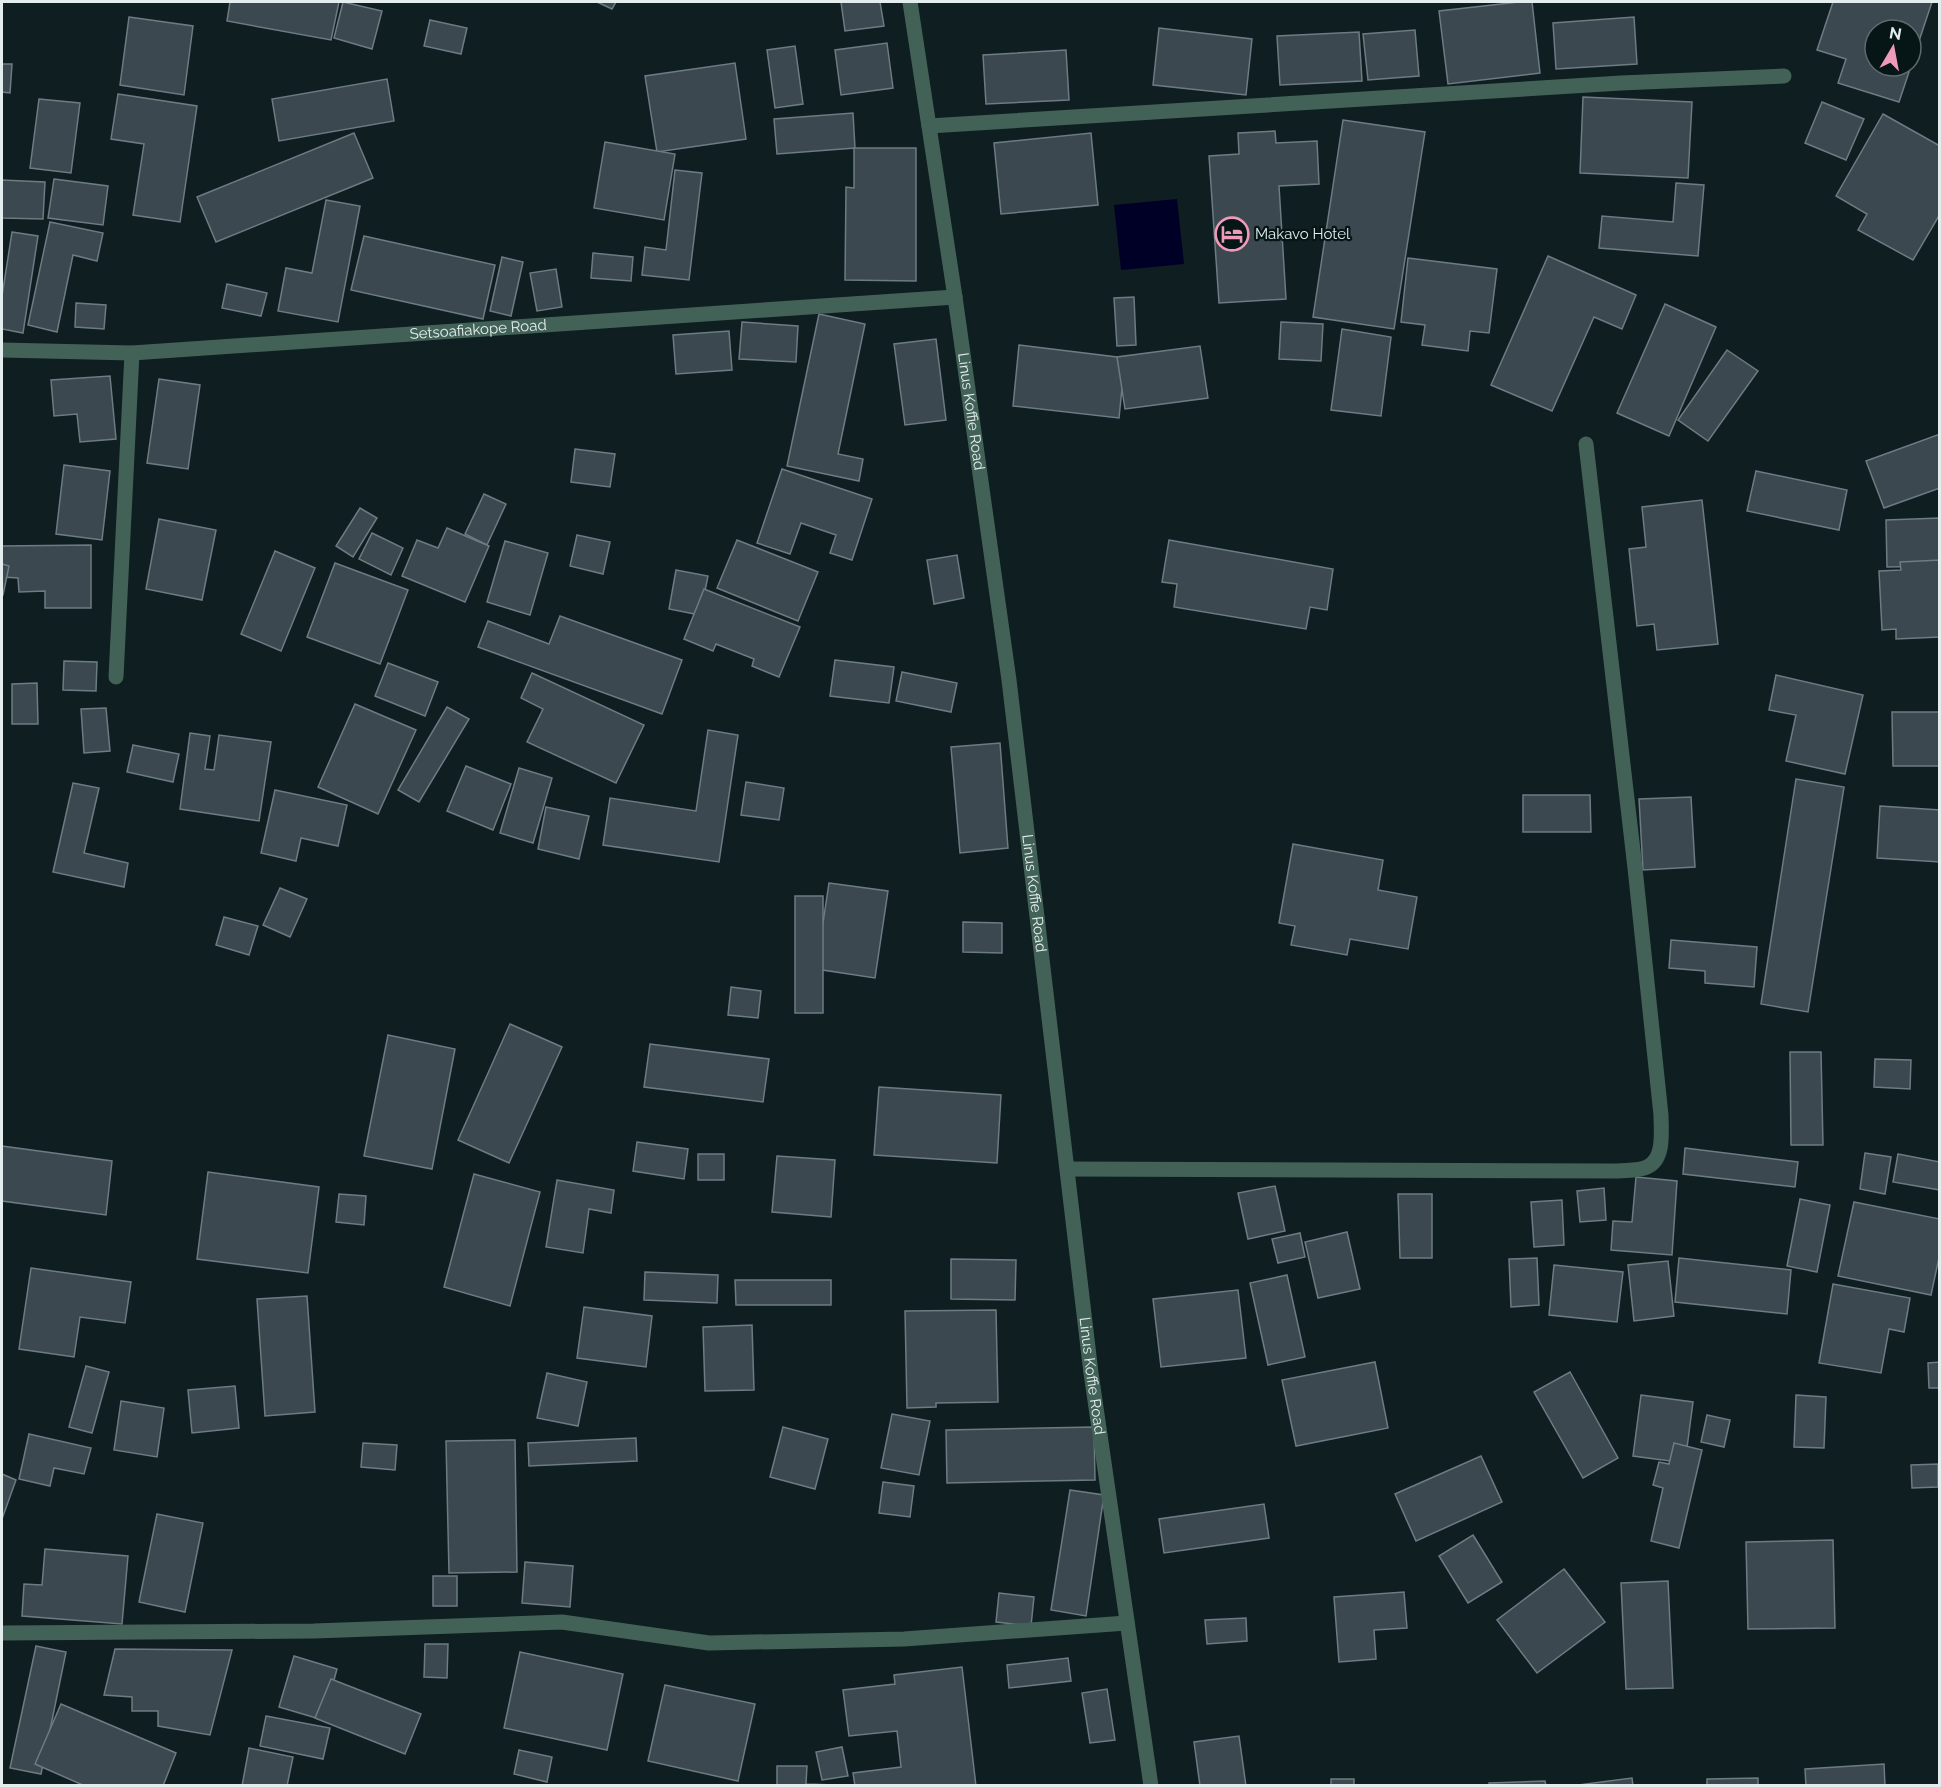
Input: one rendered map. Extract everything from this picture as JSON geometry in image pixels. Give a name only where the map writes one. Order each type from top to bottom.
[{"type":"street","name":"Linus Koffie Road","points":[[910,2],[955,297],[1009,680],[1091,1372],[1151,1785]]},
{"type":"street","points":[[929,126],[1622,83],[1784,76]]},
{"type":"street","name":"Setsoafiakope Road","points":[[2,350],[132,353],[955,297]]},
{"type":"street","points":[[116,677],[132,353]]},
{"type":"street","points":[[1068,1169],[1618,1171],[1646,1168],[1654,1163],[1661,1145],[1661,1115],[1586,444]]},
{"type":"street","points":[[2,1633],[314,1631],[562,1622],[709,1643],[904,1639],[1127,1623]]},
{"type":"water","points":[[1177,199],[1184,264],[1121,270],[1114,205]]},
{"type":"building","points":[[230,2],[339,2],[331,40],[227,21]]},
{"type":"building","points":[[343,2],[382,11],[372,49],[334,38]]},
{"type":"building","points":[[597,2],[616,2],[612,9]]},
{"type":"building","points":[[841,2],[880,2],[884,26],[845,31]]},
{"type":"building","points":[[1532,2],[1540,73],[1448,84],[1439,11]]},
{"type":"building","points":[[1833,2],[1932,2],[1923,29],[1923,18],[1863,18],[1863,78],[1907,78],[1899,102],[1838,83],[1846,59],[1817,50]]},
{"type":"building","points":[[129,17],[193,26],[184,95],[120,85]]},
{"type":"building","points":[[1634,17],[1637,64],[1556,69],[1553,23]]},
{"type":"building","points":[[430,20],[467,28],[461,54],[424,46]]},
{"type":"building","points":[[1159,28],[1252,39],[1246,95],[1153,85]]},
{"type":"building","points":[[1415,30],[1419,76],[1368,80],[1363,34]]},
{"type":"building","points":[[1359,32],[1362,81],[1280,85],[1277,36]]},
{"type":"building","points":[[887,43],[893,88],[841,95],[835,50]]},
{"type":"building","points":[[795,46],[803,104],[775,108],[767,50]]},
{"type":"building","points":[[1066,50],[1069,100],[986,104],[983,55]]},
{"type":"building","points":[[735,63],[746,139],[657,152],[645,76]]},
{"type":"building","points":[[2,64],[12,64],[10,93],[2,92]]},
{"type":"building","points":[[387,79],[394,121],[279,141],[272,99]]},
{"type":"building","points":[[118,94],[197,106],[180,222],[133,215],[144,144],[111,139]]},
{"type":"building","points":[[1583,97],[1692,102],[1688,178],[1580,173]]},
{"type":"building","points":[[39,99],[80,103],[71,173],[30,168]]},
{"type":"building","points":[[1822,102],[1864,119],[1846,160],[1805,143]]},
{"type":"building","points":[[853,113],[855,148],[777,154],[774,119]]},
{"type":"building","points":[[1883,114],[1940,146],[1940,214],[1913,260],[1858,230],[1867,214],[1836,196]]},
{"type":"building","points":[[1343,120],[1425,132],[1394,329],[1313,317]]},
{"type":"building","points":[[1275,131],[1276,143],[1317,141],[1319,184],[1279,186],[1286,299],[1219,303],[1209,156],[1239,154],[1238,133]]},
{"type":"building","points":[[354,133],[373,178],[216,242],[197,197]]},
{"type":"building","points":[[1091,133],[1098,205],[1001,214],[994,143]]},
{"type":"building","points":[[605,142],[675,154],[664,220],[594,208]]},
{"type":"building","points":[[854,148],[916,148],[916,281],[845,280],[846,187],[854,188]]},
{"type":"building","points":[[675,170],[702,173],[689,280],[642,275],[645,247],[666,250]]},
{"type":"building","points":[[54,179],[108,186],[103,225],[48,218]]},
{"type":"building","points":[[2,180],[45,182],[43,219],[2,218]]},
{"type":"building","points":[[1676,183],[1704,185],[1698,256],[1599,248],[1602,216],[1673,222]]},
{"type":"building","points":[[326,200],[360,206],[338,322],[278,311],[286,268],[312,273]]},
{"type":"building","points":[[50,222],[103,233],[97,261],[73,255],[57,332],[28,325]]},
{"type":"building","points":[[12,232],[38,236],[23,333],[2,329],[2,296]]},
{"type":"building","points":[[364,236],[495,265],[483,319],[351,290]]},
{"type":"building","points":[[593,253],[633,257],[631,281],[591,278]]},
{"type":"building","points":[[1548,256],[1636,295],[1622,329],[1594,317],[1552,411],[1491,385]]},
{"type":"building","points":[[502,257],[523,262],[511,316],[490,311]]},
{"type":"building","points":[[1408,258],[1497,269],[1489,333],[1470,331],[1468,351],[1422,345],[1425,325],[1401,322]]},
{"type":"building","points":[[556,269],[562,307],[537,311],[530,273]]},
{"type":"building","points":[[227,284],[267,293],[261,316],[222,308]]},
{"type":"building","points":[[1134,297],[1136,345],[1117,346],[1114,298]]},
{"type":"building","points":[[76,303],[106,305],[104,329],[75,327]]},
{"type":"building","points":[[1665,304],[1716,327],[1669,436],[1617,413]]},
{"type":"building","points":[[819,314],[865,324],[838,454],[863,459],[859,481],[787,466]]},
{"type":"building","points":[[742,322],[798,326],[796,362],[739,359]]},
{"type":"building","points":[[1281,322],[1323,324],[1321,361],[1279,359]]},
{"type":"building","points":[[1342,329],[1391,337],[1381,416],[1331,410]]},
{"type":"building","points":[[729,331],[732,370],[676,374],[673,335]]},
{"type":"building","points":[[936,339],[946,420],[905,425],[894,344]]},
{"type":"building","points":[[1019,345],[1125,358],[1119,418],[1013,406]]},
{"type":"building","points":[[1200,346],[1208,398],[1125,409],[1117,357]]},
{"type":"building","points":[[1727,350],[1758,371],[1708,441],[1678,420]]},
{"type":"building","points":[[110,376],[116,439],[80,442],[77,414],[54,416],[51,380]]},
{"type":"building","points":[[159,379],[200,385],[188,469],[147,463]]},
{"type":"building","points":[[1940,434],[1940,488],[1884,508],[1866,461]]},
{"type":"building","points":[[575,449],[615,454],[610,487],[571,482]]},
{"type":"building","points":[[64,465],[110,471],[102,540],[56,534]]},
{"type":"building","points":[[782,469],[872,499],[852,560],[830,553],[836,535],[801,523],[790,554],[757,543]]},
{"type":"building","points":[[1756,471],[1847,490],[1839,530],[1747,511]]},
{"type":"building","points":[[484,494],[506,504],[487,545],[465,534]]},
{"type":"building","points":[[1702,500],[1718,644],[1657,650],[1654,624],[1637,626],[1629,549],[1646,547],[1642,507]]},
{"type":"building","points":[[360,508],[377,518],[353,557],[336,546]]},
{"type":"building","points":[[1940,518],[1940,566],[1887,567],[1886,520]]},
{"type":"building","points":[[159,519],[216,530],[202,600],[146,589]]},
{"type":"building","points":[[447,528],[489,546],[465,602],[402,576],[417,540],[438,548]]},
{"type":"building","points":[[372,533],[403,548],[391,575],[359,559]]},
{"type":"building","points":[[577,535],[610,542],[603,574],[570,566]]},
{"type":"building","points":[[737,540],[818,572],[798,621],[717,588]]},
{"type":"building","points":[[1169,540],[1333,569],[1327,610],[1310,607],[1306,629],[1174,607],[1177,584],[1162,582]]},
{"type":"building","points":[[505,541],[548,553],[530,615],[487,602]]},
{"type":"building","points":[[91,545],[91,608],[45,608],[45,591],[19,592],[18,578],[2,577],[2,546]]},
{"type":"building","points":[[275,551],[315,568],[281,651],[241,634]]},
{"type":"building","points":[[957,555],[964,598],[934,604],[927,560]]},
{"type":"building","points":[[1940,560],[1940,637],[1896,639],[1896,629],[1882,630],[1879,571],[1901,570],[1900,562]]},
{"type":"building","points":[[335,563],[408,590],[380,664],[307,637]]},
{"type":"building","points":[[2,564],[9,566],[3,595],[2,595]]},
{"type":"building","points":[[676,570],[708,576],[700,615],[669,609]]},
{"type":"building","points":[[704,589],[800,627],[779,677],[752,666],[754,659],[716,644],[713,651],[684,639]]},
{"type":"building","points":[[560,616],[682,660],[662,714],[478,647],[488,621],[549,644]]},
{"type":"building","points":[[835,660],[894,667],[889,703],[830,696]]},
{"type":"building","points":[[64,661],[97,662],[96,691],[63,690]]},
{"type":"building","points":[[388,663],[438,682],[425,716],[375,696]]},
{"type":"building","points":[[902,672],[957,683],[951,712],[896,701]]},
{"type":"building","points":[[532,673],[644,725],[616,783],[527,742],[543,709],[521,698]]},
{"type":"building","points":[[1776,675],[1863,695],[1845,774],[1786,761],[1796,715],[1769,710]]},
{"type":"building","points":[[37,683],[38,724],[12,724],[12,684]]},
{"type":"building","points":[[355,704],[416,730],[378,814],[318,787]]},
{"type":"building","points":[[447,707],[469,719],[419,802],[398,790]]},
{"type":"building","points":[[106,708],[110,751],[84,753],[81,709]]},
{"type":"building","points":[[1892,712],[1940,712],[1940,766],[1893,766]]},
{"type":"building","points":[[708,730],[738,735],[719,862],[603,845],[610,798],[696,811]]},
{"type":"building","points":[[190,733],[210,736],[205,769],[214,770],[219,735],[271,742],[259,821],[180,809]]},
{"type":"building","points":[[1000,743],[1008,848],[960,853],[951,747]]},
{"type":"building","points":[[133,745],[179,754],[173,782],[127,772]]},
{"type":"building","points":[[466,766],[511,784],[493,830],[447,811]]},
{"type":"building","points":[[519,768],[552,778],[533,843],[500,833]]},
{"type":"building","points":[[1796,779],[1844,787],[1808,1012],[1761,1004]]},
{"type":"building","points":[[746,782],[784,788],[779,820],[741,815]]},
{"type":"building","points":[[73,783],[99,788],[84,853],[128,863],[124,887],[53,872]]},
{"type":"building","points":[[275,790],[347,805],[338,846],[301,838],[296,861],[261,853]]},
{"type":"building","points":[[1523,795],[1590,795],[1591,832],[1523,832]]},
{"type":"building","points":[[1691,797],[1695,867],[1643,870],[1639,799]]},
{"type":"building","points":[[1880,806],[1940,810],[1940,862],[1877,858]]},
{"type":"building","points":[[546,807],[589,816],[579,859],[538,849]]},
{"type":"building","points":[[1293,844],[1383,860],[1378,890],[1417,897],[1408,949],[1350,939],[1347,955],[1291,945],[1295,926],[1279,923]]},
{"type":"building","points":[[829,883],[888,891],[875,978],[816,969]]},
{"type":"building","points":[[280,888],[307,899],[290,937],[263,925]]},
{"type":"building","points":[[795,896],[823,896],[823,1013],[795,1013]]},
{"type":"building","points":[[224,917],[258,926],[249,955],[216,945]]},
{"type":"building","points":[[963,922],[1002,923],[1002,953],[963,952]]},
{"type":"building","points":[[1671,940],[1757,947],[1754,987],[1705,983],[1705,971],[1669,968]]},
{"type":"building","points":[[731,987],[761,991],[758,1018],[728,1015]]},
{"type":"building","points":[[510,1024],[562,1047],[509,1163],[458,1140]]},
{"type":"building","points":[[388,1035],[455,1049],[432,1169],[364,1156]]},
{"type":"building","points":[[650,1044],[769,1059],[763,1102],[644,1087]]},
{"type":"building","points":[[1790,1052],[1821,1052],[1823,1145],[1791,1145]]},
{"type":"building","points":[[1875,1059],[1911,1060],[1910,1089],[1874,1087]]},
{"type":"building","points":[[879,1087],[1001,1095],[997,1163],[874,1155]]},
{"type":"building","points":[[637,1142],[688,1149],[684,1179],[633,1171]]},
{"type":"building","points":[[2,1146],[112,1161],[106,1215],[2,1201]]},
{"type":"building","points":[[1685,1148],[1798,1162],[1795,1187],[1683,1174]]},
{"type":"building","points":[[1865,1153],[1891,1157],[1885,1194],[1860,1189]]},
{"type":"building","points":[[698,1154],[724,1154],[724,1180],[698,1180]]},
{"type":"building","points":[[1898,1154],[1940,1162],[1940,1190],[1893,1182]]},
{"type":"building","points":[[777,1156],[835,1160],[831,1217],[772,1212]]},
{"type":"building","points":[[208,1172],[319,1187],[308,1273],[197,1259]]},
{"type":"building","points":[[474,1174],[540,1192],[510,1306],[444,1287]]},
{"type":"building","points":[[1636,1177],[1677,1181],[1672,1255],[1611,1250],[1613,1221],[1632,1222]]},
{"type":"building","points":[[557,1180],[614,1190],[611,1213],[589,1209],[583,1253],[546,1247]]},
{"type":"building","points":[[1275,1186],[1285,1231],[1248,1239],[1238,1193]]},
{"type":"building","points":[[1604,1188],[1606,1220],[1580,1222],[1577,1191]]},
{"type":"building","points":[[339,1194],[366,1196],[364,1225],[336,1222]]},
{"type":"building","points":[[1398,1194],[1432,1194],[1432,1258],[1400,1258]]},
{"type":"building","points":[[1800,1199],[1830,1205],[1817,1272],[1787,1266]]},
{"type":"building","points":[[1562,1200],[1564,1245],[1534,1247],[1531,1202]]},
{"type":"building","points":[[1854,1202],[1940,1219],[1940,1253],[1931,1295],[1838,1276]]},
{"type":"building","points":[[1347,1232],[1360,1289],[1318,1298],[1305,1242]]},
{"type":"building","points":[[1300,1233],[1305,1257],[1278,1263],[1272,1239]]},
{"type":"building","points":[[1537,1258],[1539,1305],[1511,1307],[1509,1259]]},
{"type":"building","points":[[1679,1258],[1791,1270],[1787,1314],[1675,1302]]},
{"type":"building","points":[[951,1259],[1016,1260],[1015,1300],[951,1299]]},
{"type":"building","points":[[1668,1261],[1674,1316],[1634,1321],[1628,1265]]},
{"type":"building","points":[[1554,1265],[1623,1272],[1617,1322],[1549,1315]]},
{"type":"building","points":[[31,1268],[131,1282],[125,1323],[80,1317],[74,1357],[19,1349]]},
{"type":"building","points":[[645,1272],[718,1275],[717,1303],[644,1300]]},
{"type":"building","points":[[1287,1275],[1305,1357],[1268,1365],[1250,1283]]},
{"type":"building","points":[[735,1280],[831,1280],[831,1305],[736,1305]]},
{"type":"building","points":[[1833,1284],[1910,1298],[1904,1332],[1889,1329],[1881,1373],[1819,1363]]},
{"type":"building","points":[[1238,1290],[1246,1358],[1161,1367],[1153,1299]]},
{"type":"building","points":[[307,1296],[315,1412],[265,1416],[257,1299]]},
{"type":"building","points":[[584,1307],[652,1316],[646,1367],[577,1358]]},
{"type":"building","points":[[996,1310],[998,1402],[936,1403],[936,1407],[907,1408],[905,1311]]},
{"type":"building","points":[[752,1325],[754,1390],[705,1391],[703,1327]]},
{"type":"building","points":[[1375,1362],[1388,1428],[1296,1446],[1282,1380]]},
{"type":"building","points":[[1940,1362],[1940,1388],[1929,1388],[1928,1363]]},
{"type":"building","points":[[86,1366],[109,1372],[92,1433],[69,1427]]},
{"type":"building","points":[[1570,1372],[1618,1458],[1583,1478],[1534,1392]]},
{"type":"building","points":[[547,1373],[587,1382],[578,1426],[537,1418]]},
{"type":"building","points":[[235,1386],[239,1428],[192,1433],[188,1390]]},
{"type":"building","points":[[1641,1395],[1693,1402],[1685,1463],[1633,1456]]},
{"type":"building","points":[[1796,1395],[1826,1397],[1824,1448],[1794,1447]]},
{"type":"building","points":[[121,1401],[164,1408],[157,1457],[114,1450]]},
{"type":"building","points":[[892,1414],[930,1421],[919,1475],[881,1468]]},
{"type":"building","points":[[1707,1415],[1730,1420],[1724,1447],[1701,1442]]},
{"type":"building","points":[[783,1427],[828,1439],[815,1489],[770,1477]]},
{"type":"building","points":[[1094,1427],[1095,1480],[947,1483],[946,1430]]},
{"type":"building","points":[[29,1434],[91,1448],[84,1474],[54,1468],[50,1486],[19,1479]]},
{"type":"building","points":[[636,1438],[637,1461],[529,1466],[528,1443]]},
{"type":"building","points":[[515,1440],[517,1572],[449,1573],[446,1441]]},
{"type":"building","points":[[363,1443],[397,1445],[395,1470],[361,1467]]},
{"type":"building","points":[[1674,1443],[1702,1450],[1679,1548],[1651,1541],[1663,1488],[1653,1485],[1659,1462],[1669,1464]]},
{"type":"building","points":[[1481,1456],[1502,1502],[1416,1541],[1395,1494]]},
{"type":"building","points":[[1938,1464],[1938,1487],[1912,1488],[1911,1465]]},
{"type":"building","points":[[2,1474],[16,1480],[2,1519]]},
{"type":"building","points":[[883,1482],[914,1486],[910,1517],[879,1513]]},
{"type":"building","points":[[1070,1490],[1104,1495],[1086,1616],[1051,1610]]},
{"type":"building","points":[[1264,1504],[1269,1538],[1164,1553],[1159,1519]]},
{"type":"building","points":[[157,1514],[203,1523],[185,1612],[139,1602]]},
{"type":"building","points":[[1473,1535],[1502,1582],[1468,1603],[1439,1556]]},
{"type":"building","points":[[1833,1540],[1835,1628],[1748,1629],[1746,1542]]},
{"type":"building","points":[[45,1549],[128,1556],[122,1624],[22,1616],[24,1584],[42,1585]]},
{"type":"building","points":[[525,1562],[573,1566],[570,1607],[522,1603]]},
{"type":"building","points":[[1564,1569],[1605,1622],[1537,1673],[1497,1620]]},
{"type":"building","points":[[433,1576],[457,1576],[457,1606],[433,1606]]},
{"type":"building","points":[[1668,1581],[1673,1688],[1626,1689],[1621,1583]]},
{"type":"building","points":[[1404,1592],[1407,1628],[1374,1630],[1376,1659],[1339,1662],[1334,1597]]},
{"type":"building","points":[[999,1593],[1034,1597],[1031,1626],[996,1622]]},
{"type":"building","points":[[1246,1618],[1247,1641],[1207,1644],[1205,1620]]},
{"type":"building","points":[[425,1644],[448,1644],[447,1678],[424,1677]]},
{"type":"building","points":[[36,1646],[66,1652],[41,1774],[10,1768]]},
{"type":"building","points":[[115,1649],[232,1650],[210,1735],[158,1726],[158,1711],[132,1711],[132,1697],[104,1695]]},
{"type":"building","points":[[520,1652],[623,1674],[607,1750],[504,1728]]},
{"type":"building","points":[[294,1656],[337,1669],[323,1720],[279,1707]]},
{"type":"building","points":[[1068,1658],[1071,1681],[1009,1688],[1007,1665]]},
{"type":"building","points":[[962,1667],[976,1786],[855,1786],[853,1773],[901,1767],[897,1731],[849,1736],[843,1690],[895,1684],[894,1675]]},
{"type":"building","points":[[331,1679],[421,1714],[405,1754],[315,1718]]},
{"type":"building","points":[[665,1685],[755,1704],[738,1781],[648,1761]]},
{"type":"building","points":[[1107,1689],[1115,1740],[1090,1743],[1082,1693]]},
{"type":"building","points":[[61,1704],[176,1753],[163,1786],[85,1786],[35,1764]]},
{"type":"building","points":[[266,1716],[330,1728],[323,1759],[260,1746]]},
{"type":"building","points":[[1239,1736],[1246,1786],[1200,1786],[1194,1742]]},
{"type":"building","points":[[842,1747],[848,1776],[822,1780],[816,1752]]},
{"type":"building","points":[[249,1748],[293,1757],[287,1786],[242,1786]]},
{"type":"building","points":[[519,1750],[552,1757],[547,1782],[514,1774]]},
{"type":"building","points":[[1884,1764],[1885,1786],[1806,1786],[1805,1769]]},
{"type":"building","points":[[777,1766],[807,1766],[806,1784],[864,1786],[777,1786]]},
{"type":"building","points":[[1632,1778],[1633,1786],[1578,1785]]},
{"type":"building","points":[[1758,1778],[1758,1786],[1707,1786],[1707,1779]]},
{"type":"building","points":[[1331,1779],[1354,1779],[1354,1786],[1331,1786]]},
{"type":"building","points":[[1545,1781],[1546,1786],[1490,1786],[1489,1783]]},
{"type":"place","name":"Makavo Hotel","points":[[1232,234]]}]
